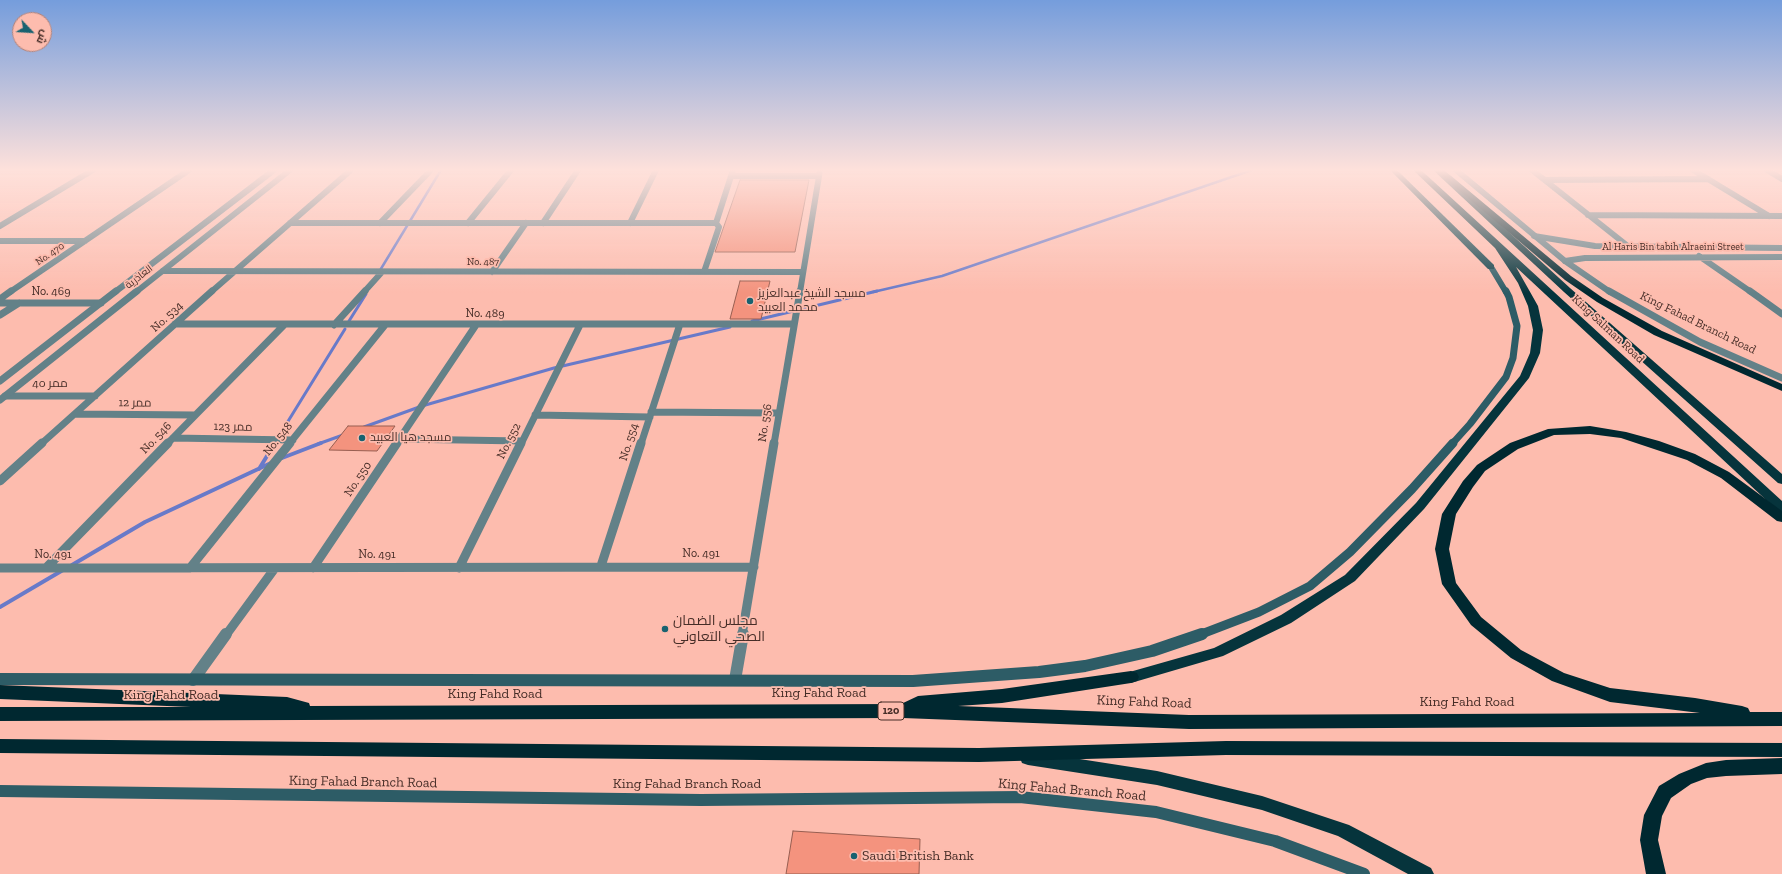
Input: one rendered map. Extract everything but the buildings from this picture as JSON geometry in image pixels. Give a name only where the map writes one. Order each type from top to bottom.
[{"type":"highway","name":"King Salman Road","points":[[1460,211],[1782,508]]},
{"type":"highway","name":"King Salman Road","points":[[1482,211],[1566,290],[1782,480]]},
{"type":"highway","points":[[1487,211],[1568,278],[1600,300],[1658,333],[1782,388]]},
{"type":"highway","points":[[903,711],[918,703],[1002,696],[1131,677],[1218,652],[1286,619],[1350,578],[1420,506],[1525,376],[1535,353],[1538,330],[1533,306],[1522,283],[1499,247]]},
{"type":"highway","points":[[1778,719],[1695,705],[1610,695],[1558,677],[1516,654],[1476,621],[1448,584],[1442,549],[1449,514],[1468,484],[1482,468],[1514,446],[1552,432],[1590,430],[1622,435],[1655,444],[1691,457],[1725,475],[1782,518]]},
{"type":"highway","points":[[0,692],[288,704],[322,712]]},
{"type":"highway","name":"King Fahd Road","points":[[0,714],[903,711],[1189,722],[1778,719]]},
{"type":"highway","points":[[0,746],[335,750],[1000,754],[1226,748],[1782,750]]},
{"type":"highway","points":[[1000,754],[1157,778],[1262,803],[1343,830],[1425,874]]},
{"type":"highway","points":[[1656,874],[1649,840],[1653,815],[1665,792],[1685,779],[1706,771],[1726,768],[1782,766]]},
{"type":"main road","points":[[0,679],[913,681],[1039,672],[1085,666],[1152,651],[1212,631],[1259,612],[1310,586],[1350,552],[1412,489],[1470,424],[1506,377],[1513,358],[1517,326],[1509,296],[1491,267],[1434,211]]},
{"type":"main road","name":"King Fahad Branch Road","points":[[0,791],[701,800],[1020,797],[1156,812],[1275,841],[1364,874]]},
{"type":"street","points":[[0,226],[25,211]]},
{"type":"street","name":"No. 470","points":[[0,299],[130,211]]},
{"type":"street","name":"العاذرية","points":[[0,381],[221,211]]},
{"type":"street","name":"العاذرية","points":[[3,398],[239,211]]},
{"type":"street","name":"No. 534","points":[[0,481],[304,211]]},
{"type":"street","points":[[380,223],[392,211]]},
{"type":"street","points":[[468,223],[478,211]]},
{"type":"street","points":[[543,223],[551,211]]},
{"type":"street","points":[[630,223],[636,211]]},
{"type":"street","points":[[704,272],[719,227],[716,223],[720,211]]},
{"type":"street","name":"No. 556","points":[[735,680],[813,211]]},
{"type":"street","name":"King Fahad Branch Road","points":[[1504,211],[1590,280],[1660,323],[1782,378]]},
{"type":"street","points":[[1583,211],[1629,247]]},
{"type":"street","points":[[1761,211],[1770,216]]},
{"type":"street","points":[[1588,215],[1782,216]]},
{"type":"street","points":[[290,223],[716,223]]},
{"type":"street","points":[[492,272],[526,223]]},
{"type":"street","name":"Al Haris Bin tabih Alraeini Street","points":[[1534,236],[1595,246],[1782,248]]},
{"type":"street","points":[[0,241],[86,241]]},
{"type":"street","points":[[1699,256],[1782,314]]},
{"type":"street","name":"Al Haris Bin tabih Alraeini Street","points":[[1565,261],[1585,258],[1699,256],[1782,257]]},
{"type":"street","name":"No. 487","points":[[163,271],[803,272]]},
{"type":"street","points":[[334,325],[382,272]]},
{"type":"street","name":"No. 469","points":[[0,303],[125,301]]},
{"type":"street","points":[[0,315],[19,303]]},
{"type":"street","name":"No. 489","points":[[175,324],[794,324]]},
{"type":"street","name":"No. 552","points":[[459,568],[580,324]]},
{"type":"street","name":"No. 554","points":[[601,566],[680,324]]},
{"type":"street","name":"No. 546","points":[[46,568],[284,325]]},
{"type":"street","name":"No. 548","points":[[190,568],[385,325]]},
{"type":"street","name":"No. 550","points":[[313,568],[476,325]]},
{"type":"street","name":"ممر 40","points":[[3,398],[96,396]]},
{"type":"street","points":[[535,416],[779,413]]},
{"type":"street","name":"ممر 12","points":[[75,414],[195,415]]},
{"type":"street","name":"ممر 123","points":[[173,438],[293,440]]},
{"type":"street","points":[[399,439],[522,441]]},
{"type":"street","name":"No. 491","points":[[0,568],[459,568],[601,566],[754,567]]},
{"type":"street","points":[[193,680],[275,568]]},
{"type":"waterway","points":[[379,272],[416,211]]},
{"type":"waterway","points":[[873,292],[942,276],[1133,211]]},
{"type":"waterway","points":[[752,321],[877,291]]},
{"type":"waterway","points":[[349,321],[366,294]]},
{"type":"waterway","points":[[364,427],[422,406],[554,368],[730,327]]},
{"type":"waterway","points":[[274,444],[345,329]]},
{"type":"waterway","points":[[318,444],[343,435]]},
{"type":"waterway","points":[[259,468],[275,443]]},
{"type":"waterway","points":[[282,458],[321,443]]},
{"type":"waterway","points":[[259,468],[271,463]]},
{"type":"waterway","points":[[72,565],[145,522],[259,468]]},
{"type":"waterway","points":[[0,607],[63,570]]},
{"type":"place","name":"مسجد الشيخ عبدالعزيز محمد العبيد","points":[[750,301]]},
{"type":"place","name":"مسجد هيا العبيد","points":[[362,438]]},
{"type":"place","name":"مجلس الضمان الصحي التعاوني","points":[[665,629]]},
{"type":"place","name":"Saudi British Bank","points":[[854,856]]}]
